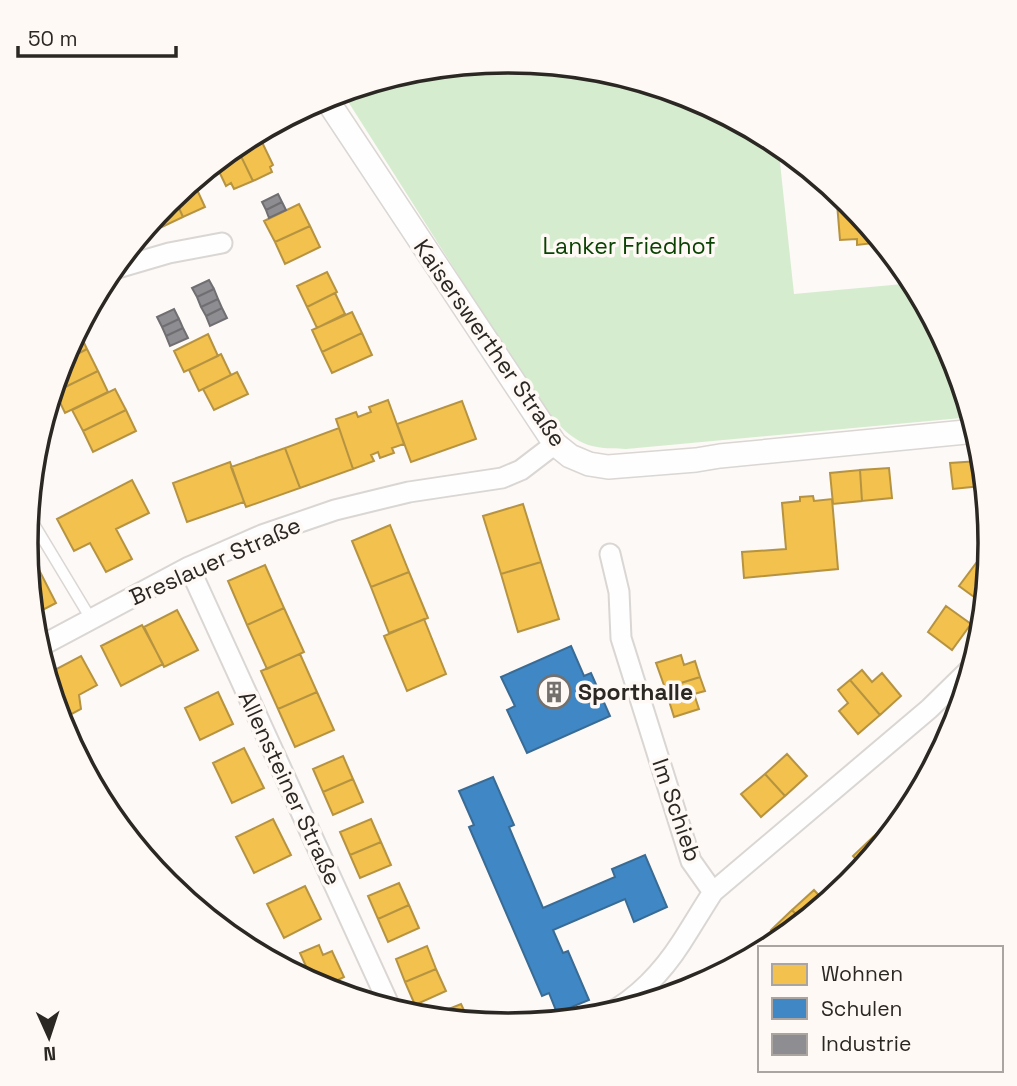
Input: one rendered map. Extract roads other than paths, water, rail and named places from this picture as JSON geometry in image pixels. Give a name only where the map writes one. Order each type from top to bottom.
[{"type":"street","name":"Kaiserswerther Straße","points":[[332,108],[555,444],[570,456],[589,464],[608,467],[965,432]]},
{"type":"street","points":[[131,264],[169,253],[222,243]]},
{"type":"street","name":"Breslauer Straße","points":[[50,642],[189,567],[262,535],[335,510],[409,492],[502,478],[522,470],[555,444]]},
{"type":"street","name":"Im Schieb","points":[[610,554],[619,593],[621,638],[691,861],[713,892],[929,709],[958,681]]},
{"type":"street","name":"Allensteiner Straße","points":[[189,567],[385,996]]},
{"type":"street","points":[[633,996],[655,976],[680,945],[713,892]]},
{"type":"lane","points":[[39,532],[91,619]]},
{"type":"place","name":"Sporthalle","points":[[554,692]]},
{"type":"park label","name":"Lanker Friedhof","points":[[629,246]]}]
